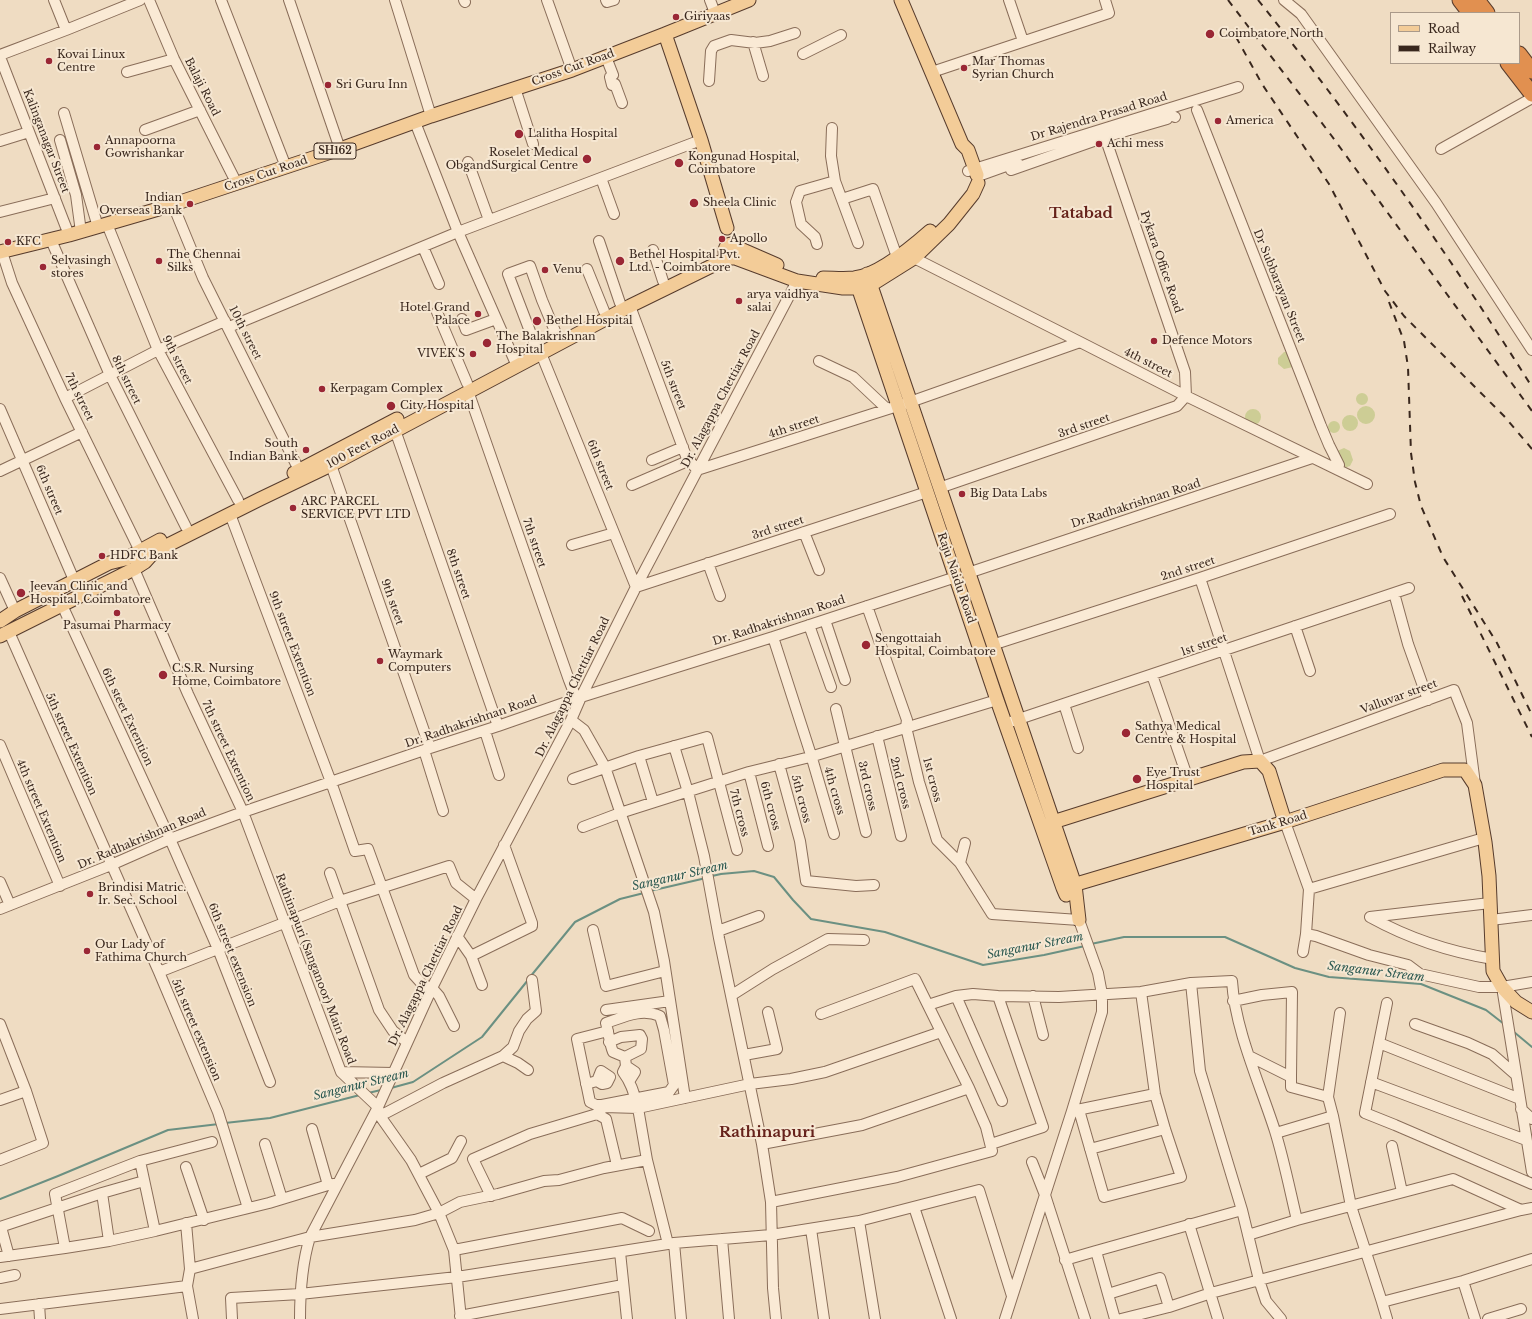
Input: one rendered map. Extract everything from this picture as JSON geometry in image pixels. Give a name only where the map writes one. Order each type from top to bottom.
[{"type":"highway","points":[[1460,0],[1469,12]]},
{"type":"highway","points":[[1477,0],[1486,12]]},
{"type":"highway","points":[[1520,55],[1532,71]]},
{"type":"highway","points":[[1509,64],[1532,94]]},
{"type":"main road","name":"Cross Cut Road","points":[[1,252],[103,226],[172,205],[340,149],[431,116],[572,70],[748,0]]},
{"type":"main road","points":[[732,250],[797,281],[843,288],[863,281],[914,258],[949,224],[973,194],[975,177],[961,152],[962,144],[901,0]]},
{"type":"main road","points":[[665,34],[701,140],[727,228],[732,231],[732,250]]},
{"type":"main road","points":[[732,250],[796,272],[822,278],[863,281],[907,251],[944,218],[975,177]]},
{"type":"main road","name":"100 Feet Road","points":[[538,349],[557,336],[604,311],[625,305],[663,281],[732,250]]},
{"type":"main road","name":"100 Feet Road","points":[[3,632],[62,605],[130,564],[140,551],[238,500],[468,387],[538,349],[732,250]]},
{"type":"main road","name":"Raju Naidu Road","points":[[863,281],[910,402],[933,490],[962,575],[997,700],[1011,722],[1053,822],[1069,887]]},
{"type":"main road","name":"Raju Naidu Road","points":[[863,281],[892,407],[933,490]]},
{"type":"main road","name":"100 Feet Road","points":[[0,621],[19,614],[74,580],[109,563],[130,564],[145,562],[154,552],[331,465],[395,430],[468,387]]},
{"type":"main road","points":[[3,632],[19,614],[112,566],[130,564]]},
{"type":"main road","points":[[19,614],[36,612],[130,564]]},
{"type":"main road","name":"Raju Naidu Road","points":[[962,575],[992,645],[1011,722],[1069,887]]},
{"type":"main road","points":[[1053,822],[1244,762],[1260,761],[1269,771],[1285,822]]},
{"type":"main road","name":"Tank Road","points":[[1069,887],[1285,822],[1443,770],[1465,770],[1475,785]]},
{"type":"main road","points":[[1475,785],[1489,876],[1493,971],[1502,987],[1516,1002],[1532,1012]]},
{"type":"main road","points":[[1069,887],[1079,920]]},
{"type":"street","points":[[54,0],[66,30]]},
{"type":"street","points":[[0,56],[140,0]]},
{"type":"street","name":"Balaji Road","points":[[149,0],[174,59],[236,184]]},
{"type":"street","points":[[221,0],[286,167]]},
{"type":"street","points":[[289,0],[340,149]]},
{"type":"street","points":[[395,0],[431,116]]},
{"type":"street","points":[[547,0],[572,70]]},
{"type":"street","points":[[606,0],[607,2],[614,0]]},
{"type":"street","points":[[710,0],[715,13]]},
{"type":"street","points":[[1009,0],[1023,41]]},
{"type":"street","points":[[932,72],[1109,13],[1104,0]]},
{"type":"street","points":[[1284,0],[1301,14],[1436,203],[1532,350]]},
{"type":"street","points":[[1296,0],[1301,14]]},
{"type":"street","points":[[709,81],[711,51],[714,46],[730,40],[753,42],[770,41],[795,34]]},
{"type":"street","points":[[803,54],[841,36]]},
{"type":"street","points":[[753,42],[763,76]]},
{"type":"street","name":"Kalinganagar Street","points":[[0,56],[55,198],[75,233]]},
{"type":"street","points":[[606,57],[613,75],[610,77],[612,85],[616,84],[622,103]]},
{"type":"street","points":[[127,72],[174,59]]},
{"type":"street","name":"Dr Rajendra Prasad Road","points":[[975,177],[1238,87]]},
{"type":"street","points":[[515,88],[533,144]]},
{"type":"street","points":[[1441,150],[1532,98]]},
{"type":"street","points":[[145,130],[200,110]]},
{"type":"street","name":"Dr Subbarayan Street","points":[[1197,110],[1324,433],[1339,465],[1338,470]]},
{"type":"street","name":"9th street","points":[[64,113],[103,226],[158,350],[238,500]]},
{"type":"street","points":[[975,177],[1020,164],[1168,114],[1175,117],[1104,136]]},
{"type":"street","points":[[414,122],[458,232],[516,362]]},
{"type":"street","points":[[832,128],[831,156],[835,181],[858,243]]},
{"type":"street","points":[[0,141],[29,132]]},
{"type":"street","name":"Pykara Office Road","points":[[1104,136],[1134,218],[1185,372],[1186,396]]},
{"type":"street","points":[[60,140],[76,195],[75,233]]},
{"type":"street","points":[[65,398],[158,350],[489,220],[701,140]]},
{"type":"street","points":[[468,162],[489,220]]},
{"type":"street","points":[[601,178],[614,214]]},
{"type":"street","points":[[817,244],[814,237],[801,224],[796,202],[800,191],[835,181]]},
{"type":"street","points":[[842,199],[873,190],[897,257]]},
{"type":"street","points":[[0,212],[55,198]]},
{"type":"street","name":"10th street","points":[[172,205],[203,278],[299,470]]},
{"type":"street","name":"8th street","points":[[51,240],[110,375],[186,527]]},
{"type":"street","name":"5th street","points":[[599,241],[683,447],[697,470]]},
{"type":"street","points":[[423,247],[440,284]]},
{"type":"street","points":[[653,250],[663,281]]},
{"type":"street","name":"7th street","points":[[1,252],[12,283],[65,398],[140,551]]},
{"type":"street","name":"4th street","points":[[914,258],[1186,396],[1367,484]]},
{"type":"street","name":"6th street","points":[[557,336],[530,266],[508,274],[636,587]]},
{"type":"street","points":[[587,268],[604,311]]},
{"type":"street","name":"Dr. Alagappa Chettiar Road","points":[[300,1319],[300,1294],[307,1247],[310,1237],[377,1109],[457,936],[571,720],[636,587],[797,281]]},
{"type":"street","points":[[437,312],[468,387]]},
{"type":"street","points":[[462,319],[466,330],[496,319]]},
{"type":"street","points":[[910,402],[1080,342]]},
{"type":"street","points":[[819,361],[854,377],[892,407]]},
{"type":"street","name":"7th street","points":[[468,387],[576,698],[581,697]]},
{"type":"street","name":"3rd street","points":[[636,587],[933,490],[1177,406],[1186,396]]},
{"type":"street","name":"4th street","points":[[697,470],[910,402]]},
{"type":"street","name":"6th street","points":[[0,409],[74,580]]},
{"type":"street","name":"8th street","points":[[395,430],[498,726]]},
{"type":"street","points":[[0,470],[82,432]]},
{"type":"street","points":[[652,460],[683,447]]},
{"type":"street","name":"Dr.Radhakrishnan Road","points":[[962,575],[1312,458]]},
{"type":"street","points":[[632,485],[690,460]]},
{"type":"street","name":"9th steet","points":[[331,465],[427,749],[443,811]]},
{"type":"street","name":"9th street Extention","points":[[230,514],[331,782],[355,852],[368,849],[382,888]]},
{"type":"street","name":"2nd street","points":[[992,645],[1200,578],[1390,514]]},
{"type":"street","points":[[804,532],[819,570]]},
{"type":"street","points":[[572,545],[614,533]]},
{"type":"street","points":[[708,563],[720,596]]},
{"type":"street","name":"7th street Extention","points":[[130,564],[243,812]]},
{"type":"street","name":"Dr. Radhakrishnan Road","points":[[0,909],[111,865],[170,838],[243,812],[427,749],[485,731],[581,697],[962,575]]},
{"type":"street","points":[[0,578],[19,614]]},
{"type":"street","points":[[1200,578],[1225,650],[1260,761]]},
{"type":"street","name":"1st street","points":[[1011,722],[1409,588]]},
{"type":"street","points":[[1394,593],[1408,644],[1428,700]]},
{"type":"street","name":"6th steet Extention","points":[[62,605],[170,838]]},
{"type":"street","name":"1st cross","points":[[867,606],[907,720],[906,727],[919,782],[937,840],[960,863]]},
{"type":"street","points":[[825,620],[845,680]]},
{"type":"street","points":[[809,625],[831,687]]},
{"type":"street","points":[[1295,626],[1310,671]]},
{"type":"street","name":"5th street Extention","points":[[3,632],[111,865]]},
{"type":"street","name":"4th cross","points":[[773,636],[811,755],[834,834]]},
{"type":"street","points":[[1152,675],[1188,779]]},
{"type":"street","name":"Valluvar street","points":[[1260,761],[1454,690],[1467,723],[1475,785]]},
{"type":"street","points":[[583,827],[653,802],[749,772],[846,746],[997,700]]},
{"type":"street","points":[[1064,704],[1078,748]]},
{"type":"street","name":"3rd cross","points":[[836,708],[866,832]]},
{"type":"street","points":[[571,720],[584,730],[605,767],[654,912],[670,1000],[685,1098]]},
{"type":"street","points":[[485,731],[499,775]]},
{"type":"street","name":"2nd cross","points":[[877,736],[901,836]]},
{"type":"street","name":"7th cross","points":[[674,746],[707,737],[737,850]]},
{"type":"street","name":"4th street Extention","points":[[0,745],[60,886]]},
{"type":"street","points":[[573,778],[674,746],[688,792],[706,864],[718,931],[762,1144],[771,1202],[773,1288],[776,1319]]},
{"type":"street","points":[[639,756],[653,802]]},
{"type":"street","name":"5th cross","points":[[779,764],[800,841],[806,881],[856,886],[874,885]]},
{"type":"street","name":"6th cross","points":[[749,772],[768,846]]},
{"type":"street","name":"Rathinapuri (Sanganoor) Main Road","points":[[243,812],[345,1076],[377,1109],[411,1160],[439,1213],[454,1250],[460,1318]]},
{"type":"street","points":[[1285,822],[1309,889],[1306,934],[1303,952]]},
{"type":"street","name":"6th street extension","points":[[170,838],[218,949],[270,1082]]},
{"type":"street","points":[[1309,889],[1484,838]]},
{"type":"street","points":[[965,843],[960,863],[992,914],[1079,920],[1098,974],[1102,994],[1102,1012],[1076,1110],[1045,1195],[1005,1319]]},
{"type":"street","points":[[471,956],[532,926],[504,845]]},
{"type":"street","name":"5th street extension","points":[[111,865],[159,972],[219,1114],[248,1208]]},
{"type":"street","points":[[159,972],[340,901],[449,866],[456,883],[476,899]]},
{"type":"street","points":[[330,873],[379,1010],[394,1031],[407,1042]]},
{"type":"street","points":[[0,882],[10,905]]},
{"type":"street","points":[[382,888],[414,975],[423,984],[432,988],[439,996],[454,1026]]},
{"type":"street","points":[[1490,903],[1370,917],[1425,942],[1466,955],[1493,959]]},
{"type":"street","points":[[1491,920],[1532,915]]},
{"type":"street","points":[[718,931],[759,916]]},
{"type":"street","points":[[593,930],[606,986],[665,971]]},
{"type":"street","points":[[1306,934],[1323,938],[1369,955],[1408,965],[1420,974],[1479,987],[1502,987],[1532,982]]},
{"type":"street","points":[[457,936],[471,956],[482,985]]},
{"type":"street","points":[[732,995],[774,969],[828,939],[864,940]]},
{"type":"street","points":[[771,1202],[897,1177],[992,1150],[986,1127],[969,1088],[915,979],[821,1014]]},
{"type":"street","points":[[377,1109],[443,1083],[503,1056],[513,1047],[519,1031],[527,1019],[536,1011],[532,980]]},
{"type":"street","points":[[928,1005],[956,996],[973,994],[998,996],[1102,994],[1141,992],[1191,983],[1232,981],[1233,1001],[1249,1056],[1276,1132],[1297,1220]]},
{"type":"street","points":[[1191,983],[1200,1071],[1242,1210],[1259,1280],[1266,1301],[1281,1319]]},
{"type":"street","points":[[1502,987],[1532,1172]]},
{"type":"street","points":[[1076,1110],[1090,1149],[1104,1196],[1181,1177],[1164,1129],[1155,1094],[1141,992]]},
{"type":"street","points":[[1233,1001],[1262,995],[1292,992],[1291,1087],[1328,1097]]},
{"type":"street","points":[[956,996],[1002,1101]]},
{"type":"street","points":[[991,1144],[1043,1127],[998,996]]},
{"type":"street","points":[[1033,996],[1043,1035]]},
{"type":"street","points":[[606,1010],[670,1000]]},
{"type":"street","points":[[1386,1003],[1365,1113],[1532,1184]]},
{"type":"street","points":[[744,1055],[777,1049],[768,1012]]},
{"type":"street","points":[[608,1031],[577,1039],[590,1102],[596,1105],[636,1103],[670,1092],[674,1085],[660,1016],[652,1013],[636,1013],[606,1023],[610,1036],[609,1042],[613,1052],[626,1061]]},
{"type":"street","points":[[1340,1013],[1328,1097],[1351,1206],[1387,1319]]},
{"type":"street","points":[[0,1024],[26,1091],[43,1143],[0,1160]]},
{"type":"street","points":[[1415,1024],[1468,1043],[1492,1054],[1516,1075]]},
{"type":"street","points":[[491,1196],[474,1159],[530,1134],[597,1114],[604,1107],[685,1098],[750,1084],[791,1079],[825,1072],[941,1032]]},
{"type":"street","points":[[609,1042],[621,1037],[640,1035],[642,1039],[641,1049],[626,1061],[623,1072],[630,1080],[647,1160],[671,1243],[681,1319]]},
{"type":"street","points":[[1379,1043],[1520,1099]]},
{"type":"street","points":[[503,1056],[518,1063],[528,1070]]},
{"type":"street","points":[[1249,1056],[1291,1077]]},
{"type":"street","points":[[345,1076],[392,1074]]},
{"type":"street","points":[[586,1084],[597,1081]]},
{"type":"street","points":[[1371,1082],[1526,1140]]},
{"type":"street","points":[[762,1144],[862,1125],[969,1088]]},
{"type":"street","points":[[0,1100],[26,1091]]},
{"type":"street","points":[[1076,1110],[1155,1094]]},
{"type":"street","points":[[1521,1109],[1532,1119]]},
{"type":"street","points":[[597,1114],[606,1119],[617,1165]]},
{"type":"street","points":[[1276,1132],[1333,1116]]},
{"type":"street","points":[[312,1129],[328,1185]]},
{"type":"street","points":[[1090,1149],[1164,1129]]},
{"type":"street","points":[[419,1174],[452,1158],[461,1141]]},
{"type":"street","points":[[65,1248],[55,1194],[140,1161],[212,1142]]},
{"type":"street","points":[[265,1144],[282,1199]]},
{"type":"street","points":[[1392,1146],[1402,1192]]},
{"type":"street","points":[[190,1269],[310,1237],[415,1220],[439,1213],[460,1202],[491,1196],[544,1181],[559,1180],[617,1165],[647,1160]]},
{"type":"street","points":[[140,1161],[154,1231]]},
{"type":"street","points":[[1032,1162],[1045,1195],[1085,1319]]},
{"type":"street","points":[[186,1168],[204,1220]]},
{"type":"street","points":[[1248,1235],[1297,1220],[1453,1179],[1521,1210]]},
{"type":"street","points":[[144,1181],[102,1193],[0,1227],[5,1257],[109,1241],[204,1220],[338,1183]]},
{"type":"street","points":[[232,1319],[231,1298],[300,1294],[457,1277],[671,1243],[772,1235],[859,1221],[979,1190],[1012,1296]]},
{"type":"street","points":[[102,1193],[109,1241]]},
{"type":"street","points":[[914,1208],[951,1319]]},
{"type":"street","points":[[1121,1319],[1169,1307],[1211,1293],[1259,1280],[1532,1208]]},
{"type":"street","points":[[1065,1260],[1242,1210]]},
{"type":"street","points":[[454,1250],[622,1218],[649,1231]]},
{"type":"street","points":[[859,1221],[875,1319]]},
{"type":"street","points":[[186,1223],[190,1269],[187,1286],[193,1319]]},
{"type":"street","points":[[1189,1224],[1218,1319]]},
{"type":"street","points":[[811,1229],[824,1319]]},
{"type":"street","points":[[722,1239],[729,1319]]},
{"type":"street","points":[[1096,1251],[1115,1319]]},
{"type":"street","points":[[620,1252],[627,1319]]},
{"type":"street","points":[[1382,1302],[1463,1281],[1532,1259]]},
{"type":"street","points":[[0,1278],[15,1275]]},
{"type":"street","points":[[1108,1294],[1160,1278],[1169,1307]]},
{"type":"street","points":[[1463,1281],[1474,1319]]},
{"type":"street","points":[[460,1318],[623,1285]]},
{"type":"street","points":[[0,1309],[187,1286]]},
{"type":"street","points":[[39,1304],[40,1319]]},
{"type":"street","points":[[1488,1319],[1521,1309]]},
{"type":"green space","points":[[1284,352],[1287,352],[1293,367],[1284,369],[1278,364],[1278,358]]},
{"type":"green space","points":[[1360,393],[1364,393],[1368,399],[1364,405],[1360,405],[1356,401],[1356,397]]},
{"type":"green space","points":[[1366,406],[1372,409],[1375,415],[1372,421],[1366,424],[1360,421],[1357,415],[1360,409]]},
{"type":"green space","points":[[1253,409],[1259,411],[1261,417],[1259,423],[1253,425],[1247,423],[1245,417],[1247,411]]},
{"type":"green space","points":[[1350,415],[1356,417],[1358,423],[1356,429],[1350,431],[1344,429],[1342,423],[1344,417]]},
{"type":"green space","points":[[1332,421],[1336,421],[1340,427],[1336,433],[1332,433],[1328,429],[1328,425]]},
{"type":"green space","points":[[1344,448],[1350,451],[1353,460],[1350,466],[1344,468],[1335,452]]},
{"type":"waterway","name":"Sanganur Stream","points":[[712,876],[754,871],[774,877],[811,919],[885,932],[983,965],[1044,955],[1085,946]]},
{"type":"waterway","name":"Sanganur Stream","points":[[650,891],[706,878]]},
{"type":"waterway","name":"Sanganur Stream","points":[[530,977],[575,922],[620,899],[644,893]]},
{"type":"waterway","name":"Sanganur Stream","points":[[1091,944],[1124,937],[1225,937],[1295,968],[1329,977],[1421,984],[1486,1010],[1504,1024]]},
{"type":"waterway","name":"Sanganur Stream","points":[[391,1088],[413,1082],[482,1037],[528,980]]},
{"type":"waterway","points":[[1514,1032],[1532,1047]]},
{"type":"waterway","name":"Sanganur Stream","points":[[368,1093],[381,1090]]},
{"type":"waterway","name":"Sanganur Stream","points":[[225,1123],[270,1118],[360,1095]]},
{"type":"waterway","name":"Sanganur Stream","points":[[0,1199],[168,1130],[219,1124]]},
{"type":"railway","points":[[1228,0],[1331,135],[1532,411]]},
{"type":"railway","points":[[1258,0],[1331,94],[1401,190],[1468,287],[1532,387]]},
{"type":"railway","points":[[1236,37],[1262,84],[1329,184],[1385,291],[1404,316],[1504,416],[1532,449]]},
{"type":"railway","points":[[1389,302],[1404,341],[1408,367],[1411,453],[1415,482],[1421,506],[1443,557],[1497,643],[1532,715]]},
{"type":"railway","points":[[1462,596],[1532,737]]},
{"type":"place","name":"Giriyaas","points":[[676,17]]},
{"type":"place","name":"Coimbatore North","points":[[1210,34]]},
{"type":"place","name":"Kovai Linux Centre","points":[[49,61]]},
{"type":"place","name":"Mar Thomas Syrian Church","points":[[964,68]]},
{"type":"place","name":"Sri Guru Inn","points":[[328,85]]},
{"type":"place","name":"America","points":[[1218,121]]},
{"type":"place","name":"Lalitha Hospital","points":[[519,134]]},
{"type":"place","name":"Achi mess","points":[[1099,144]]},
{"type":"place","name":"Annapoorna Gowrishankar","points":[[97,147]]},
{"type":"place","name":"Roselet Medical ObgandSurgical Centre","points":[[587,159]]},
{"type":"place","name":"Kongunad Hospital, Coimbatore","points":[[679,163]]},
{"type":"place","name":"Sheela Clinic","points":[[694,203]]},
{"type":"place","name":"Indian Overseas Bank","points":[[190,204]]},
{"type":"place","name":"Apollo","points":[[722,239]]},
{"type":"place","name":"KFC","points":[[8,242]]},
{"type":"place","name":"The Chennai Silks","points":[[159,261]]},
{"type":"place","name":"Bethel Hospital Pvt. Ltd. - Coimbatore","points":[[620,261]]},
{"type":"place","name":"Selvasingh stores","points":[[43,267]]},
{"type":"place","name":"Venu","points":[[545,270]]},
{"type":"place","name":"arya vaidhya salai","points":[[739,301]]},
{"type":"place","name":"Hotel Grand Palace","points":[[478,314]]},
{"type":"place","name":"Bethel Hospital","points":[[537,321]]},
{"type":"place","name":"Defence Motors","points":[[1154,341]]},
{"type":"place","name":"The Balakrishnan Hospital","points":[[487,343]]},
{"type":"place","name":"VIVEK'S","points":[[473,354]]},
{"type":"place","name":"Kerpagam Complex","points":[[322,389]]},
{"type":"place","name":"City Hospital","points":[[391,406]]},
{"type":"place","name":"South Indian Bank","points":[[306,450]]},
{"type":"place","name":"Big Data Labs","points":[[962,494]]},
{"type":"place","name":"ARC PARCEL SERVICE PVT LTD","points":[[293,508]]},
{"type":"place","name":"HDFC Bank","points":[[102,556]]},
{"type":"place","name":"Jeevan Clinic and Hospital, Coimbatore","points":[[21,593]]},
{"type":"place","name":"Pasumai Pharmacy","points":[[117,613]]},
{"type":"place","name":"Sengottaiah Hospital, Coimbatore","points":[[866,645]]},
{"type":"place","name":"Waymark Computers","points":[[380,661]]},
{"type":"place","name":"C.S.R. Nursing Home, Coimbatore","points":[[163,675]]},
{"type":"place","name":"Sathya Medical Centre & Hospital","points":[[1126,733]]},
{"type":"place","name":"Eye Trust Hospital","points":[[1137,779]]},
{"type":"place","name":"Brindisi Matric. Ir. Sec. School","points":[[90,894]]},
{"type":"place","name":"Our Lady of Fathima Church","points":[[87,951]]},
{"type":"district","name":"Tatabad","points":[[1081,214]]},
{"type":"district","name":"Rathinapuri","points":[[767,1133]]}]
